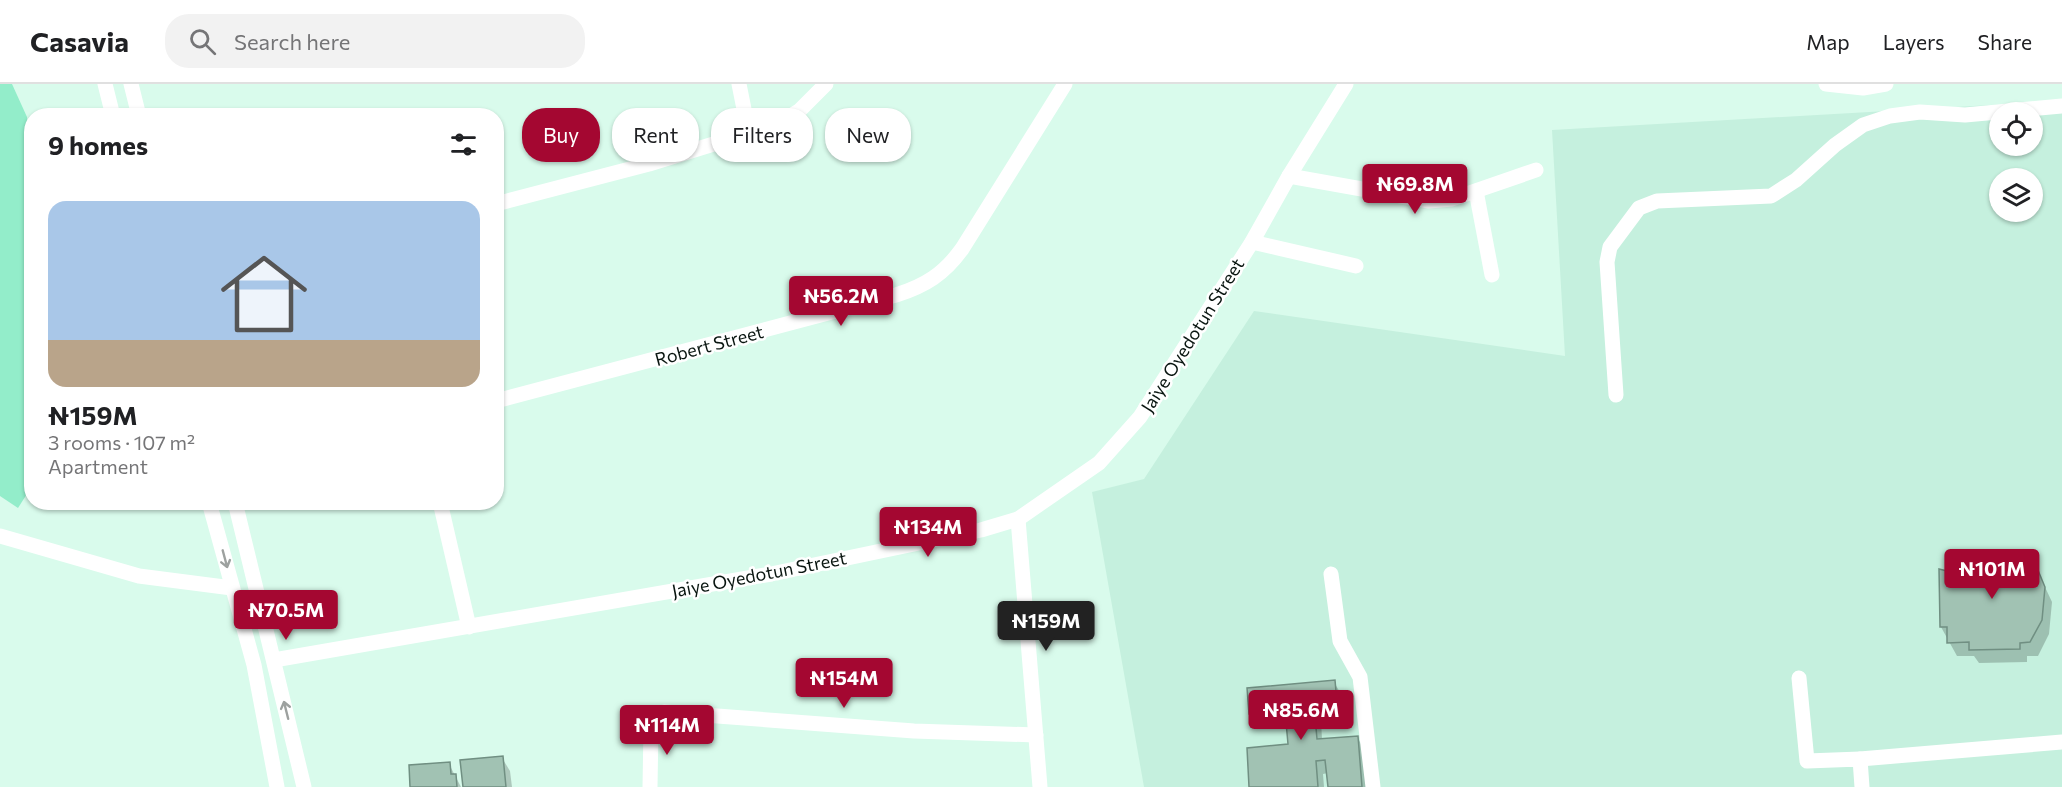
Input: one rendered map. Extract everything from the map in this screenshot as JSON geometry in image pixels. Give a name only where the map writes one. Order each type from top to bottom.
[{"type":"street","points":[[105,84],[111,108]]},
{"type":"street","points":[[131,84],[137,108]]},
{"type":"street","points":[[739,84],[744,108]]},
{"type":"street","points":[[802,108],[826,84]]},
{"type":"street","name":"Robert Street","points":[[504,399],[896,295],[928,283],[942,274],[962,249],[1065,84]]},
{"type":"street","name":"Jaiye Oyedotun Street","points":[[274,660],[771,574],[981,531],[1018,519],[1099,463],[1140,417],[1252,242],[1289,176],[1346,84]]},
{"type":"street","points":[[1826,84],[1863,87],[1886,84]]},
{"type":"street","points":[[1616,395],[1606,262],[1610,247],[1639,208],[1657,201],[1771,196],[1796,180],[1835,145],[1863,125],[1890,116],[1920,112],[1985,113],[2062,106]]},
{"type":"street","points":[[504,202],[711,145]]},
{"type":"street","points":[[1289,176],[1429,201],[1452,199],[1536,170]]},
{"type":"street","points":[[1476,190],[1492,274]]},
{"type":"street","points":[[1252,242],[1356,266]]},
{"type":"street","points":[[211,510],[254,665],[277,787]]},
{"type":"street","points":[[237,510],[304,787]]},
{"type":"street","points":[[442,510],[469,627]]},
{"type":"street","points":[[1018,519],[1040,787]]},
{"type":"street","points":[[0,536],[140,576],[232,588]]},
{"type":"street","points":[[1331,574],[1340,641],[1360,677],[1373,787]]},
{"type":"street","points":[[1799,678],[1807,761],[1860,759],[2062,742]]},
{"type":"street","points":[[650,787],[651,727],[658,714],[664,712],[914,732],[1036,735]]},
{"type":"street","points":[[272,756],[296,749]]},
{"type":"street","points":[[1860,759],[1862,787]]},
{"type":"shaded area","points":[[2062,101],[2062,787],[1144,787],[1092,492],[1144,479],[1254,311],[1565,356],[1552,130],[1989,105],[1989,156],[2043,156],[2043,102]]},
{"type":"green space","points":[[0,84],[12,84],[24,110],[24,499],[18,508],[0,496]]},
{"type":"building","points":[[1968,551],[2030,551],[2045,587],[2042,620],[2030,642],[2020,643],[2020,649],[1969,650],[1969,642],[1947,643],[1947,627],[1940,627],[1939,569],[1947,571],[1958,568],[1964,563]]},
{"type":"building","points":[[1335,680],[1337,703],[1314,705],[1317,739],[1358,736],[1362,787],[1328,787],[1325,760],[1316,761],[1318,787],[1249,787],[1247,748],[1288,744],[1285,711],[1249,714],[1247,688]]},
{"type":"building","points":[[503,756],[506,787],[463,787],[460,760]]},
{"type":"building","points":[[450,762],[451,774],[456,774],[457,787],[410,787],[409,765]]}]
